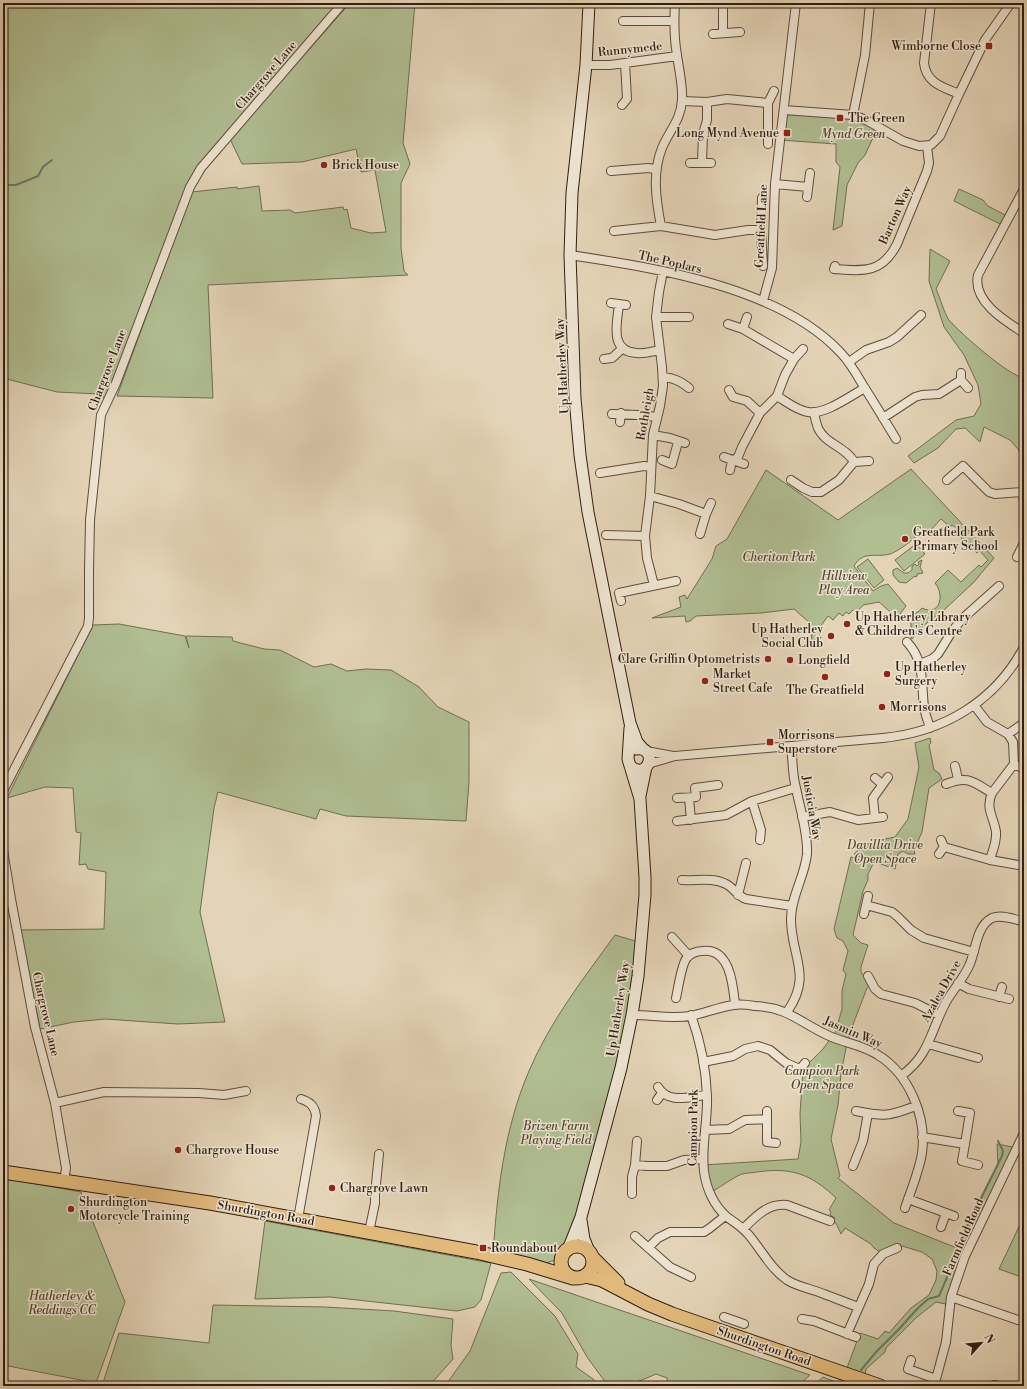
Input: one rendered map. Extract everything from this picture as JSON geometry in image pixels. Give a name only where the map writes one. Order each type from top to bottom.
[{"type":"main road","name":"Shurdington Road","points":[[3,1172],[210,1203],[476,1252],[579,1277],[602,1280],[648,1304],[672,1314],[880,1386]]},
{"type":"main road","points":[[578,1247],[585,1249],[592,1256],[593,1266],[591,1270],[579,1277],[568,1275],[563,1270],[562,1263],[566,1253],[578,1247]]},
{"type":"main road","name":"Shurdington Road","points":[[527,1264],[549,1263],[566,1253]]},
{"type":"main road","name":"Shurdington Road","points":[[592,1256],[612,1279],[648,1304]]},
{"type":"street","name":"Chargrove Lane","points":[[3,791],[88,626],[90,618],[90,520],[101,415],[116,383],[190,187],[201,168],[343,3]]},
{"type":"street","name":"Up Hatherley Way","points":[[589,3],[586,65],[572,193],[570,255],[576,398],[582,469],[594,548],[630,724],[637,742],[644,750]]},
{"type":"street","name":"Runnymede","points":[[661,226],[657,200],[656,169],[663,146],[677,121],[682,101],[674,21],[675,3]]},
{"type":"street","points":[[723,3],[724,33]]},
{"type":"street","name":"Greatfield Lane","points":[[763,301],[772,268],[775,184],[796,3]]},
{"type":"street","points":[[853,115],[865,55],[870,3]]},
{"type":"street","points":[[931,3],[924,63],[926,72],[930,80],[937,85],[959,94]]},
{"type":"street","points":[[784,110],[860,116],[903,141],[919,146],[927,146],[935,142],[940,136],[985,40],[1011,3]]},
{"type":"street","points":[[623,22],[674,21]]},
{"type":"street","points":[[713,34],[740,32]]},
{"type":"street","name":"Runnymede","points":[[586,65],[610,65],[677,56]]},
{"type":"street","points":[[626,63],[627,101]]},
{"type":"street","points":[[768,144],[768,103],[774,91]]},
{"type":"street","points":[[682,101],[708,102],[727,99],[768,103]]},
{"type":"street","points":[[702,163],[703,134],[707,120],[708,102]]},
{"type":"street","name":"Barton Way","points":[[835,266],[834,269],[861,271],[877,266],[890,255],[897,244],[929,163],[927,146]]},
{"type":"street","points":[[690,162],[711,163]]},
{"type":"street","points":[[611,171],[648,168],[656,169]]},
{"type":"street","points":[[807,197],[810,173]]},
{"type":"street","points":[[775,184],[808,187]]},
{"type":"street","points":[[1024,189],[978,275],[977,284],[978,292],[983,300],[1010,324],[1024,333]]},
{"type":"street","points":[[762,198],[761,230],[763,266]]},
{"type":"street","points":[[618,232],[661,226],[715,235],[748,230],[761,230]]},
{"type":"street","name":"The Poplars","points":[[570,255],[663,271],[728,289],[763,301]]},
{"type":"street","name":"Rothleigh","points":[[654,585],[647,558],[644,536],[650,496],[653,435],[662,397],[663,378],[656,317],[663,271]]},
{"type":"street","points":[[763,301],[795,316],[833,344],[849,362],[896,439]]},
{"type":"street","points":[[619,304],[616,336],[623,348],[637,354],[660,350]]},
{"type":"street","points":[[849,362],[866,350],[889,342],[912,329],[921,315]]},
{"type":"street","points":[[656,317],[689,317]]},
{"type":"street","points":[[743,329],[747,317]]},
{"type":"street","points":[[728,324],[743,329],[794,359]]},
{"type":"street","points":[[604,359],[612,358],[623,348]]},
{"type":"street","points":[[730,470],[760,413],[777,396],[785,375],[794,359],[803,349]]},
{"type":"street","points":[[883,418],[915,397],[939,394],[961,376],[968,388]]},
{"type":"street","points":[[663,378],[672,378],[680,381],[690,388]]},
{"type":"street","points":[[777,396],[803,411],[814,412],[824,410],[865,388]]},
{"type":"street","points":[[730,397],[747,401],[760,413]]},
{"type":"street","points":[[814,412],[816,423],[821,433],[849,454],[854,462]]},
{"type":"street","points":[[618,416],[657,417]]},
{"type":"street","points":[[653,435],[682,442],[672,464],[662,460]]},
{"type":"street","points":[[724,457],[735,459]]},
{"type":"street","points":[[792,480],[803,488],[822,494],[839,480],[854,462],[870,461]]},
{"type":"street","points":[[600,473],[644,466],[651,467]]},
{"type":"street","points":[[947,480],[963,466],[989,492],[995,494],[1023,488],[1024,502]]},
{"type":"street","points":[[650,496],[679,504],[706,514]]},
{"type":"street","points":[[700,534],[711,503]]},
{"type":"street","points":[[606,535],[644,536]]},
{"type":"street","points":[[1017,557],[1024,543]]},
{"type":"street","points":[[621,601],[619,593],[676,581]]},
{"type":"street","points":[[920,664],[932,660],[938,654],[961,620],[999,586]]},
{"type":"street","points":[[907,642],[913,649],[920,664],[924,708],[930,728]]},
{"type":"street","points":[[675,756],[635,749],[632,751],[629,761],[637,770],[675,756],[895,737],[930,728],[950,719],[974,705],[993,690],[1014,664],[1024,647]]},
{"type":"street","points":[[974,705],[988,722],[1008,734],[1013,742],[1014,764],[990,797],[989,807],[996,829],[996,838],[990,860]]},
{"type":"street","points":[[1008,734],[1024,723]]},
{"type":"street","name":"Up Hatherley Way","points":[[566,1253],[581,1217],[621,1068],[638,976],[645,895],[640,799],[629,761],[630,724]]},
{"type":"street","name":"Justicia Way","points":[[786,1012],[795,999],[800,981],[799,964],[792,931],[792,906],[806,856],[806,843],[796,788],[791,746]]},
{"type":"street","points":[[644,750],[649,755],[647,766]]},
{"type":"street","points":[[1014,764],[1024,769]]},
{"type":"street","name":"Up Hatherley Way","points":[[640,799],[647,766]]},
{"type":"street","points":[[955,766],[958,779]]},
{"type":"street","points":[[802,817],[830,812],[858,820],[879,818],[873,798],[888,777]]},
{"type":"street","points":[[875,778],[882,784]]},
{"type":"street","points":[[946,784],[958,779],[968,780],[992,793]]},
{"type":"street","points":[[677,798],[696,797],[696,788],[718,785]]},
{"type":"street","points":[[677,822],[726,815],[752,801],[796,788]]},
{"type":"street","points":[[689,798],[691,820]]},
{"type":"street","points":[[752,801],[765,829],[760,840]]},
{"type":"street","points":[[942,847],[990,860],[1024,866]]},
{"type":"street","name":"Chargrove Lane","points":[[3,850],[10,899],[34,1020],[55,1103],[66,1168],[64,1182]]},
{"type":"street","points":[[738,895],[746,863]]},
{"type":"street","points":[[682,880],[693,884],[713,880],[723,882],[732,887],[742,898],[792,906]]},
{"type":"street","points":[[864,914],[868,896]]},
{"type":"street","points":[[866,904],[892,912],[898,916],[911,930],[924,938],[974,952]]},
{"type":"street","name":"Azalea Drive","points":[[901,1076],[916,1064],[928,1044],[939,1015],[969,967],[981,931],[986,923],[992,918],[1002,916],[1022,921]]},
{"type":"street","points":[[672,937],[689,956]]},
{"type":"street","points":[[676,998],[685,960],[698,951],[706,950],[715,953],[726,963],[731,978],[735,1004]]},
{"type":"street","points":[[868,976],[875,989],[882,994],[915,1003],[939,1015]]},
{"type":"street","points":[[958,983],[969,989],[1009,1000]]},
{"type":"street","points":[[999,997],[1002,987]]},
{"type":"street","name":"Jasmin Way","points":[[632,1015],[663,1017],[691,1015],[735,1004],[762,1006],[786,1012],[825,1034],[874,1052],[884,1059],[901,1076],[910,1090],[920,1119],[922,1151],[918,1170],[905,1208]]},
{"type":"street","name":"Campion Park","points":[[691,1015],[703,1062],[707,1095],[703,1159],[704,1173],[710,1193],[725,1216],[743,1229],[772,1266],[787,1279],[798,1285],[858,1307]]},
{"type":"street","points":[[928,1044],[978,1058]]},
{"type":"street","points":[[703,1062],[733,1056],[745,1048],[758,1046],[770,1050],[786,1063],[800,1069],[805,1063]]},
{"type":"street","points":[[970,1056],[972,1047]]},
{"type":"street","points":[[55,1103],[104,1092],[199,1093],[224,1095],[246,1091]]},
{"type":"street","points":[[659,1093],[670,1098],[707,1095]]},
{"type":"street","points":[[298,1219],[316,1116],[312,1104],[301,1099]]},
{"type":"street","points":[[856,1110],[868,1113],[892,1115],[916,1106]]},
{"type":"street","points":[[958,1111],[970,1113],[962,1161]]},
{"type":"street","points":[[853,1166],[856,1150],[865,1132],[868,1113]]},
{"type":"street","points":[[706,1130],[730,1129],[745,1120],[767,1115],[767,1142],[776,1143]]},
{"type":"street","name":"Farmfield Road","points":[[911,1360],[908,1369],[936,1379],[946,1342],[951,1297],[965,1256],[1024,1133]]},
{"type":"street","points":[[922,1137],[965,1144]]},
{"type":"street","points":[[632,1194],[632,1177],[637,1141]]},
{"type":"street","points":[[370,1232],[375,1203],[379,1154]]},
{"type":"street","points":[[635,1164],[666,1166],[684,1160],[703,1159]]},
{"type":"street","points":[[953,1160],[978,1165]]},
{"type":"street","points":[[908,1200],[950,1214],[941,1226]]},
{"type":"street","points":[[743,1229],[755,1216],[766,1209],[779,1205],[787,1206],[830,1221]]},
{"type":"street","points":[[648,1248],[658,1238],[674,1231],[697,1233],[704,1232],[725,1216]]},
{"type":"street","name":"Up Hatherley Way","points":[[581,1217],[584,1239],[592,1256]]},
{"type":"street","points":[[635,1236],[670,1267],[683,1270],[691,1277]]},
{"type":"street","points":[[848,1334],[858,1307],[869,1284],[872,1270],[876,1261],[883,1254],[897,1248]]},
{"type":"street","points":[[951,1297],[1024,1322]]},
{"type":"street","points":[[724,1317],[744,1324]]},
{"type":"street","points":[[802,1319],[814,1321],[856,1337]]},
{"type":"street","points":[[729,1333],[733,1320]]},
{"type":"green space","points":[[3,3],[340,3],[198,166],[106,399],[99,394],[57,392],[3,378]]},
{"type":"green space","points":[[350,3],[415,3],[403,143],[410,164],[401,183],[401,248],[404,271],[408,275],[208,285],[213,398],[117,396],[192,192],[259,186],[262,211],[290,210],[295,213],[343,207],[344,210],[347,209],[351,228],[371,233],[386,232],[375,170],[361,172],[356,149],[302,162],[242,164],[230,139]]},
{"type":"green space","name":"Mynd Green","points":[[784,110],[840,113],[878,127],[865,155],[858,163],[847,185],[842,226],[833,230],[840,167],[836,162],[836,144],[780,140]]},
{"type":"green space","points":[[959,189],[983,200],[988,206],[1009,217],[1004,226],[954,201]]},
{"type":"green space","points":[[930,249],[950,261],[936,289],[949,320],[974,344],[997,362],[1008,370],[1024,378],[1024,463],[1018,449],[1010,440],[984,427],[980,442],[965,428],[956,429],[938,448],[914,463],[908,456],[956,420],[974,416],[981,404],[978,385],[964,355],[944,327],[929,281]]},
{"type":"green space","name":"Cheriton Park","points":[[911,469],[994,558],[974,582],[945,609],[923,626],[912,639],[910,635],[914,630],[911,627],[910,622],[917,612],[922,608],[933,610],[939,603],[940,593],[935,583],[948,570],[961,582],[979,565],[981,567],[988,560],[979,550],[977,553],[959,536],[961,534],[956,527],[952,525],[950,527],[941,519],[925,536],[921,532],[894,552],[885,555],[866,556],[861,558],[854,566],[873,591],[888,584],[906,606],[897,618],[879,602],[863,605],[858,611],[853,610],[849,614],[846,612],[843,616],[839,613],[833,620],[828,616],[818,630],[821,638],[812,641],[810,623],[794,609],[761,613],[696,616],[690,621],[686,622],[685,616],[652,618],[681,607],[679,597],[685,595],[687,599],[712,559],[716,546],[727,539],[766,470],[838,520]]},
{"type":"green space","points":[[916,544],[925,554],[904,571],[895,560]]},
{"type":"green space","points":[[868,559],[884,580],[874,588],[857,567]]},
{"type":"green space","points":[[922,560],[920,567],[923,573],[917,574],[916,577],[915,576],[906,583],[899,582],[893,575],[893,570],[897,568],[904,573],[908,573],[912,570],[912,566],[915,564],[917,566],[919,564],[918,562]]},
{"type":"green space","points":[[119,624],[185,636],[189,648],[186,636],[232,637],[233,641],[264,649],[280,650],[314,667],[331,664],[347,671],[366,669],[391,670],[419,687],[438,707],[469,722],[469,782],[466,821],[346,816],[320,809],[316,819],[218,792],[214,808],[200,912],[225,1022],[178,1024],[105,1019],[74,1022],[40,1029],[20,930],[104,929],[106,872],[88,869],[86,864],[79,865],[81,833],[76,832],[73,788],[45,787],[7,798],[93,625]]},
{"type":"green space","name":"Davillia Drive Open Space","points":[[930,738],[931,743],[929,745],[934,770],[939,773],[942,779],[929,788],[922,832],[914,850],[915,854],[908,854],[903,851],[898,854],[895,869],[855,855],[854,854],[866,843],[895,837],[908,819],[919,767],[915,743]]},
{"type":"green space","name":"Campion Park Open Space","points":[[851,857],[873,864],[868,874],[868,880],[863,891],[853,935],[861,943],[868,945],[861,967],[861,972],[870,985],[867,988],[847,1043],[841,1074],[838,1105],[831,1139],[840,1176],[838,1178],[894,1223],[957,1248],[998,1165],[997,1144],[1013,1147],[987,1208],[950,1305],[936,1302],[917,1317],[886,1348],[885,1352],[866,1369],[865,1374],[847,1368],[860,1333],[878,1339],[885,1331],[889,1333],[911,1308],[929,1295],[936,1280],[937,1271],[932,1259],[922,1252],[902,1246],[883,1254],[871,1244],[845,1228],[841,1234],[836,1223],[833,1222],[835,1218],[830,1215],[831,1212],[829,1210],[836,1198],[818,1183],[800,1174],[769,1171],[742,1174],[710,1193],[703,1165],[798,1159],[801,1142],[800,1114],[803,1069],[823,1049],[839,1027],[838,1023],[842,1009],[842,991],[846,974],[843,970],[848,951],[843,941],[837,938],[834,929]]},
{"type":"green space","name":"Brizen Farm Playing Field","points":[[615,935],[642,943],[632,1015],[568,1250],[560,1257],[542,1263],[522,1262],[493,1255],[503,1162],[513,1116],[520,1093],[537,1053],[557,1017]]},
{"type":"green space","name":"Hatherley & Reddings CC","points":[[3,1178],[81,1192],[125,1302],[96,1383],[3,1365]]},
{"type":"green space","points":[[1024,1216],[1024,1278],[999,1269]]},
{"type":"green space","points":[[265,1221],[491,1263],[481,1300],[475,1307],[457,1311],[330,1297],[255,1299]]},
{"type":"green space","points":[[511,1272],[555,1316],[578,1354],[576,1367],[593,1379],[599,1386],[445,1386],[470,1351],[501,1273]]},
{"type":"green space","points":[[529,1279],[810,1375],[798,1386],[668,1386],[667,1378],[656,1374],[632,1383],[606,1383],[587,1357],[562,1313]]},
{"type":"green space","points":[[213,1305],[325,1307],[394,1311],[453,1319],[451,1345],[453,1359],[429,1386],[102,1386],[119,1333],[209,1343]]},
{"type":"green space","points":[[823,1377],[841,1384],[838,1386],[813,1386]]},
{"type":"waterway","points":[[3,185],[16,185],[38,176],[43,167],[52,160]]},
{"type":"waterway","points":[[959,1249],[966,1228],[1002,1156],[1003,1151],[998,1141]]},
{"type":"waterway","points":[[861,1370],[918,1308],[928,1299],[939,1296],[957,1254]]},
{"type":"place","name":"Wimborne Close","points":[[989,46]]},
{"type":"place","name":"The Green","points":[[840,118]]},
{"type":"place","name":"Long Mynd Avenue","points":[[787,133]]},
{"type":"place","name":"Brick House","points":[[324,165]]},
{"type":"place","name":"Greatfield Park Primary School","points":[[905,539]]},
{"type":"place","name":"Up Hatherley Library & Children's Centre","points":[[847,624]]},
{"type":"place","name":"Up Hatherley Social Club","points":[[831,636]]},
{"type":"place","name":"Clare Griffin Optometrists","points":[[768,659]]},
{"type":"place","name":"Longfield","points":[[790,660]]},
{"type":"place","name":"Up Hatherley Surgery","points":[[887,674]]},
{"type":"place","name":"The Greatfield","points":[[825,677]]},
{"type":"place","name":"Market Street Cafe","points":[[705,681]]},
{"type":"place","name":"Morrisons","points":[[882,707]]},
{"type":"place","name":"Morrisons Superstore","points":[[770,742]]},
{"type":"place","name":"Chargrove House","points":[[178,1150]]},
{"type":"place","name":"Chargrove Lawn","points":[[332,1188]]},
{"type":"place","name":"Shurdington Motorcycle Training","points":[[71,1209]]},
{"type":"place","name":"Roundabout","points":[[483,1248]]},
{"type":"park label","name":"Hillview Play Area","points":[[844,583]]}]
